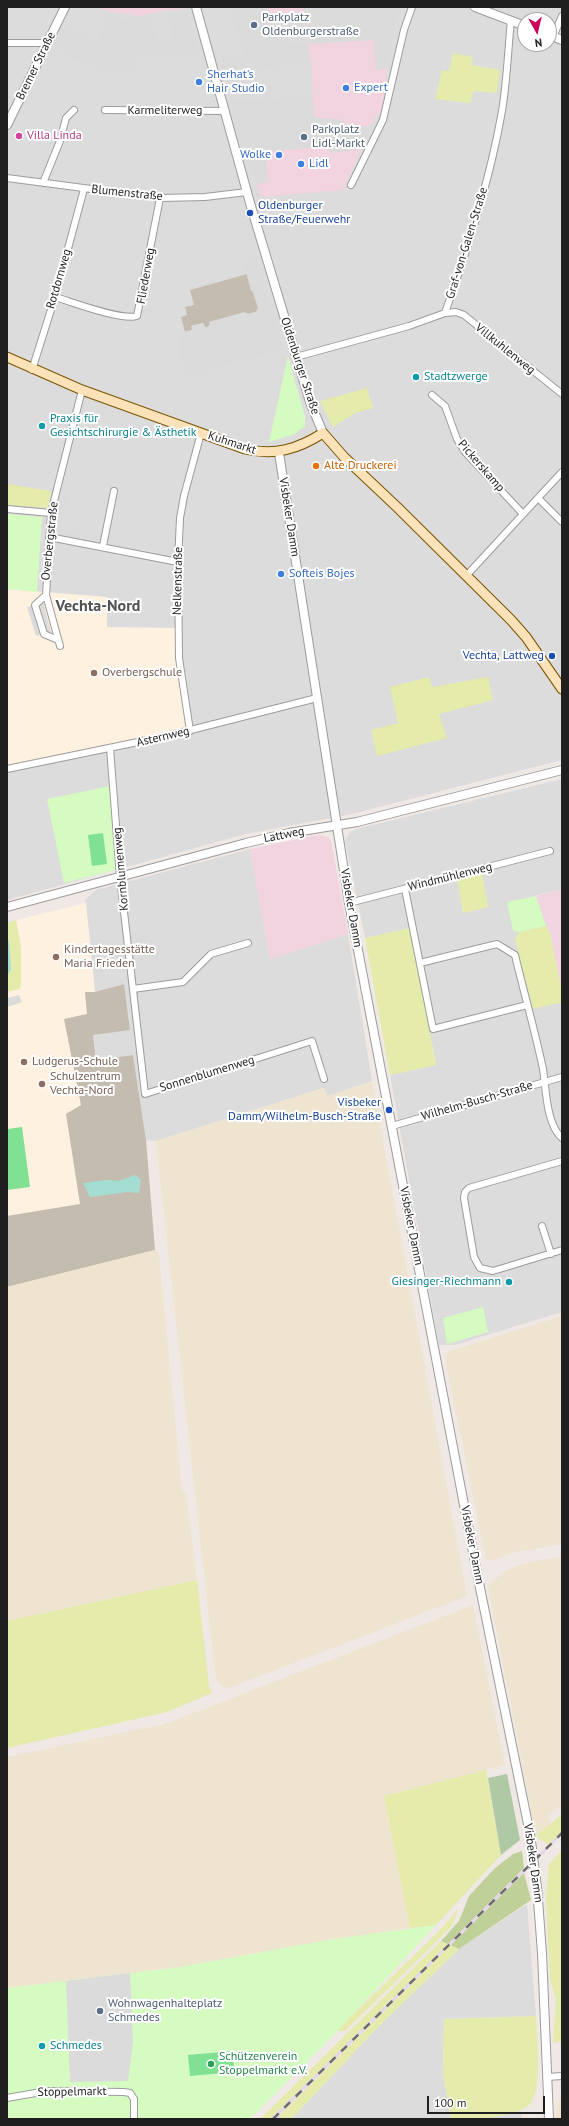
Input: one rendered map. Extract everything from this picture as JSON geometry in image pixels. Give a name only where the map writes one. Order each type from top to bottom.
[{"type":"main road","name":"Kuhmarkt","points":[[7,357],[32,370],[82,390],[256,452],[279,453],[303,445],[323,433]]},
{"type":"main road","name":"Oldenburger Straße","points":[[323,433],[344,457],[398,507],[526,637],[562,689]]},
{"type":"street","name":"Bremer Straße","points":[[7,125],[65,7]]},
{"type":"street","name":"Oldenburger Straße","points":[[196,7],[247,192],[296,358],[310,402],[323,433]]},
{"type":"street","points":[[351,185],[383,120],[404,30],[412,7]]},
{"type":"street","points":[[475,7],[517,23]]},
{"type":"street","points":[[557,25],[562,16]]},
{"type":"street","name":"Graf-von-Galen-Straße","points":[[296,358],[409,326],[445,313],[466,253],[493,155],[502,110],[511,20]]},
{"type":"street","points":[[7,43],[47,43]]},
{"type":"street","points":[[43,183],[60,141],[66,118],[74,110]]},
{"type":"street","name":"Karmeliterweg","points":[[105,110],[225,111]]},
{"type":"street","name":"Blumenstraße","points":[[7,178],[160,198],[204,197],[247,192]]},
{"type":"street","name":"Rotdornweg","points":[[32,370],[55,297],[84,189]]},
{"type":"street","name":"Fliederweg","points":[[55,297],[105,312],[132,318],[137,316],[160,198]]},
{"type":"street","name":"Villkuhlenweg","points":[[445,313],[456,312],[464,315],[562,394]]},
{"type":"street","name":"Overbergstraße","points":[[46,595],[35,605],[44,634],[59,643],[46,595],[51,512],[82,390]]},
{"type":"street","name":"Pickerskamp","points":[[432,395],[445,406],[457,440],[466,453],[523,514]]},
{"type":"street","name":"Nelkenstraße","points":[[190,731],[178,658],[178,562],[180,518],[184,496],[201,433]]},
{"type":"street","name":"Visbeker Damm","points":[[279,453],[349,903],[479,1584],[530,1834],[537,1887],[542,1946],[548,2077],[547,2119]]},
{"type":"street","points":[[466,576],[562,472]]},
{"type":"street","points":[[103,546],[114,491]]},
{"type":"street","points":[[538,498],[562,522]]},
{"type":"street","points":[[7,509],[51,512]]},
{"type":"street","points":[[49,537],[103,546],[178,562]]},
{"type":"street","name":"Asternweg","points":[[7,769],[190,731],[317,698]]},
{"type":"street","name":"Kornblumenweg","points":[[110,748],[120,877],[140,1049]]},
{"type":"street","name":"Lattweg","points":[[7,907],[264,839],[391,814],[562,770]]},
{"type":"street","name":"Windmühlenweg","points":[[349,903],[550,851]]},
{"type":"street","points":[[405,889],[433,1029],[527,1005]]},
{"type":"street","points":[[133,989],[183,982],[211,954],[248,943]]},
{"type":"street","points":[[420,963],[497,944],[516,955],[543,1070],[544,1082],[555,1130],[562,1138]]},
{"type":"street","name":"Sonnenblumenweg","points":[[140,1049],[145,1094],[312,1041],[324,1079]]},
{"type":"street","name":"Wilhelm-Busch-Straße","points":[[392,1126],[562,1077]]},
{"type":"street","points":[[562,1161],[469,1188],[464,1192],[474,1257],[480,1268],[493,1271],[562,1250]]},
{"type":"street","points":[[542,1226],[551,1254]]},
{"type":"street","points":[[548,2077],[562,2076]]},
{"type":"street","name":"Stoppelmarkt","points":[[7,2098],[47,2091],[124,2092],[130,2093],[134,2099],[134,2119]]},
{"type":"shaded area","points":[[7,7],[562,7],[562,760],[352,814],[246,834],[7,900]]},
{"type":"shaded area","points":[[97,7],[190,7],[138,16],[110,12]]},
{"type":"shaded area","name":"Parkplatz Oldenburgerstraße","points":[[231,7],[267,7],[278,46],[307,43],[309,63],[225,73],[221,60],[245,56]]},
{"type":"shaded area","points":[[267,7],[399,7],[387,68],[382,110],[369,126],[362,149],[343,190],[260,197],[231,100],[313,98],[311,64],[303,13],[270,14]]},
{"type":"shaded area","points":[[303,7],[399,7],[387,68],[376,70],[374,40],[309,44]]},
{"type":"shaded area","points":[[188,13],[199,54],[139,54],[136,73],[93,69],[94,65],[66,57],[69,50],[54,45],[62,27],[97,43],[106,18],[136,22],[136,19],[152,18],[156,41],[174,40],[169,16]]},
{"type":"shaded area","name":"Parkplatz Lidl-Markt","points":[[313,98],[314,117],[343,120],[344,127],[369,126],[362,149],[330,153],[329,146],[266,152],[268,182],[256,184],[231,100]]},
{"type":"shaded area","points":[[257,260],[283,350],[187,375],[179,355],[180,333],[192,330],[191,326],[203,323],[206,328],[210,325],[209,322],[244,312],[249,314],[256,312],[258,308],[254,290],[251,291],[244,264]]},
{"type":"shaded area","points":[[247,274],[258,308],[256,312],[209,322],[210,325],[206,328],[203,323],[192,326],[192,330],[185,332],[181,317],[187,315],[185,307],[194,305],[190,290]]},
{"type":"shaded area","points":[[61,494],[68,495],[62,529],[79,532],[78,538],[54,534]]},
{"type":"shaded area","points":[[98,527],[104,528],[102,542],[85,539],[86,533],[97,535]]},
{"type":"shaded area","name":"Overbergschule","points":[[7,589],[107,597],[107,627],[177,628],[190,731],[7,769]]},
{"type":"shaded area","points":[[43,602],[51,632],[36,636],[27,607]]},
{"type":"shaded area","points":[[562,779],[562,890],[536,895],[550,933],[562,991],[562,1312],[455,1345],[439,1345],[390,1075],[436,1065],[410,928],[365,938],[345,841],[350,832],[356,829]]},
{"type":"shaded area","points":[[318,835],[325,836],[331,840],[348,934],[270,959],[250,849]]},
{"type":"shaded area","points":[[250,849],[270,959],[348,934],[372,1081],[328,1096],[323,1088],[156,1141],[146,1140],[133,1055],[96,1060],[93,1034],[130,1030],[124,984],[95,992],[85,900],[96,890]]},
{"type":"shaded area","points":[[562,890],[562,991],[550,933],[536,896]]},
{"type":"shaded area","name":"Schulzentrum Vechta-Nord","points":[[86,903],[95,992],[85,993],[87,1014],[65,1019],[81,1106],[66,1114],[80,1204],[7,1216],[7,992],[19,989],[21,983],[21,948],[16,920]]},
{"type":"shaded area","points":[[124,984],[130,1030],[93,1035],[96,1060],[133,1055],[146,1140],[155,1250],[7,1287],[7,1216],[80,1204],[66,1114],[81,1105],[64,1019],[87,1014],[85,992],[95,992]]},
{"type":"shaded area","points":[[19,995],[22,1002],[7,1007],[7,998]]},
{"type":"shaded area","points":[[372,1081],[467,1596],[229,1688],[221,1686],[217,1681],[215,1672],[156,1141],[324,1088],[328,1096]]},
{"type":"shaded area","points":[[155,1250],[159,1254],[182,1492],[186,1493],[197,1580],[7,1621],[7,1287]]},
{"type":"shaded area","points":[[562,1316],[562,1544],[516,1552],[492,1560],[486,1560],[446,1364],[447,1352]]},
{"type":"shaded area","points":[[562,1556],[562,1805],[548,1816],[550,1825],[536,1836],[488,1587],[492,1581],[508,1570],[522,1564]]},
{"type":"shaded area","points":[[473,1605],[505,1765],[384,1796],[410,1928],[328,1940],[180,1967],[7,1988],[7,1757],[165,1724]]},
{"type":"shaded area","points":[[562,1831],[562,1835],[279,2115],[283,2119],[270,2119]]},
{"type":"shaded area","points":[[527,1904],[536,2016],[444,2019],[443,2073],[451,2119],[291,2119],[384,2021],[459,1949]]},
{"type":"shaded area","name":"Wohnwagenhalteplatz Schmedes","points":[[130,1973],[133,2042],[128,2081],[70,2082],[66,1981]]},
{"type":"shaded area","points":[[562,2097],[562,2119],[556,2119],[557,2105]]},
{"type":"shaded area","points":[[521,2111],[522,2119],[475,2119]]},
{"type":"green space","points":[[453,53],[473,57],[472,65],[500,70],[497,93],[474,91],[470,103],[435,99],[442,70],[449,71]]},
{"type":"green space","points":[[288,356],[305,417],[305,426],[295,434],[269,442]]},
{"type":"green space","points":[[367,388],[373,408],[355,413],[333,427],[320,401]]},
{"type":"green space","points":[[7,484],[51,491],[48,508],[7,505]]},
{"type":"green space","points":[[7,514],[42,517],[37,592],[7,589]]},
{"type":"green space","points":[[429,677],[432,687],[488,677],[493,700],[439,714],[447,738],[377,756],[371,730],[398,723],[390,687]]},
{"type":"green space","points":[[110,786],[117,868],[112,871],[64,883],[47,799]]},
{"type":"green space","points":[[103,833],[107,864],[92,866],[88,835]]},
{"type":"green space","points":[[482,873],[488,907],[463,913],[457,879]]},
{"type":"green space","points":[[536,896],[546,926],[519,932],[513,930],[507,902]]},
{"type":"green space","points":[[16,920],[21,948],[21,983],[20,989],[7,992],[7,978],[11,969],[7,923]]},
{"type":"green space","points":[[546,926],[550,933],[562,991],[562,1002],[533,1009],[515,939],[519,932]]},
{"type":"green space","points":[[410,928],[436,1065],[390,1075],[365,938]]},
{"type":"green space","points":[[22,1127],[30,1187],[7,1190],[7,1129]]},
{"type":"green space","points":[[483,1307],[488,1332],[447,1344],[443,1318]]},
{"type":"green space","points":[[197,1580],[209,1686],[212,1693],[167,1712],[7,1748],[7,1621]]},
{"type":"green space","points":[[486,1770],[501,1855],[436,1925],[410,1928],[384,1796]]},
{"type":"green space","points":[[507,1774],[520,1840],[501,1855],[488,1778]]},
{"type":"green space","points":[[562,1814],[562,1831],[548,1845],[536,1836]]},
{"type":"green space","points":[[562,1850],[562,2041],[553,2043],[556,2000],[550,1979],[546,1898],[549,1864]]},
{"type":"green space","points":[[522,1851],[524,1868],[448,1944],[441,1941],[459,1921],[469,1896],[494,1869],[513,1854]]},
{"type":"green space","points":[[524,1873],[531,1900],[459,1949],[451,1945]]},
{"type":"green space","points":[[459,1908],[452,1926],[345,2031],[336,2031],[439,1931]]},
{"type":"green space","points":[[436,1925],[327,2042],[250,2119],[7,2119],[7,1988],[180,1967],[328,1940]]},
{"type":"green space","points":[[441,1941],[448,1944],[270,2119],[260,2119]]},
{"type":"green space","points":[[451,1945],[459,1949],[384,2021],[291,2119],[283,2119],[279,2116]]},
{"type":"green space","points":[[536,2016],[538,2072],[535,2094],[532,2101],[526,2107],[507,2115],[471,2119],[451,2119],[443,2073],[444,2019]]},
{"type":"green space","name":"Schützenverein Stoppelmarkt e.V.","points":[[233,2051],[234,2072],[190,2076],[188,2055]]},
{"type":"water","points":[[7,938],[9,941],[11,969],[7,977]]},
{"type":"water","points":[[135,1175],[141,1180],[139,1193],[128,1192],[90,1197],[83,1183],[105,1180],[119,1181]]},
{"type":"railway","points":[[273,2119],[562,1833]]},
{"type":"place","name":"Parkplatz Oldenburgerstraße","points":[[254,25]]},
{"type":"place","name":"Sherhat's Hair Studio","points":[[199,82]]},
{"type":"place","name":"Expert","points":[[346,88]]},
{"type":"place","name":"Villa Linda","points":[[19,136]]},
{"type":"place","name":"Parkplatz Lidl-Markt","points":[[304,137]]},
{"type":"place","name":"Wolke","points":[[279,155]]},
{"type":"place","name":"Lidl","points":[[301,164]]},
{"type":"place","name":"Oldenburger Straße/Feuerwehr","points":[[250,213]]},
{"type":"place","name":"Stadtzwerge","points":[[416,377]]},
{"type":"place","name":"Praxis für Gesichtschirurgie & Ästhetik","points":[[42,426]]},
{"type":"place","name":"Alte Druckerei","points":[[316,466]]},
{"type":"place","name":"Softeis Bojes","points":[[281,574]]},
{"type":"place","name":"Vechta, Lattweg","points":[[552,656]]},
{"type":"place","name":"Overbergschule","points":[[94,673]]},
{"type":"place","name":"Kindertagesstätte Maria Frieden","points":[[56,957]]},
{"type":"place","name":"Ludgerus-Schule","points":[[24,1062]]},
{"type":"place","name":"Schulzentrum Vechta-Nord","points":[[42,1084]]},
{"type":"place","name":"Visbeker Damm/Wilhelm-Busch-Straße","points":[[389,1110]]},
{"type":"place","name":"Giesinger-Riechmann","points":[[509,1282]]},
{"type":"place","name":"Wohnwagenhalteplatz Schmedes","points":[[100,2011]]},
{"type":"place","name":"Schmedes","points":[[42,2046]]},
{"type":"place","name":"Schützenverein Stoppelmarkt e.V.","points":[[211,2064]]},
{"type":"district","name":"Vechta-Nord","points":[[98,606]]}]
